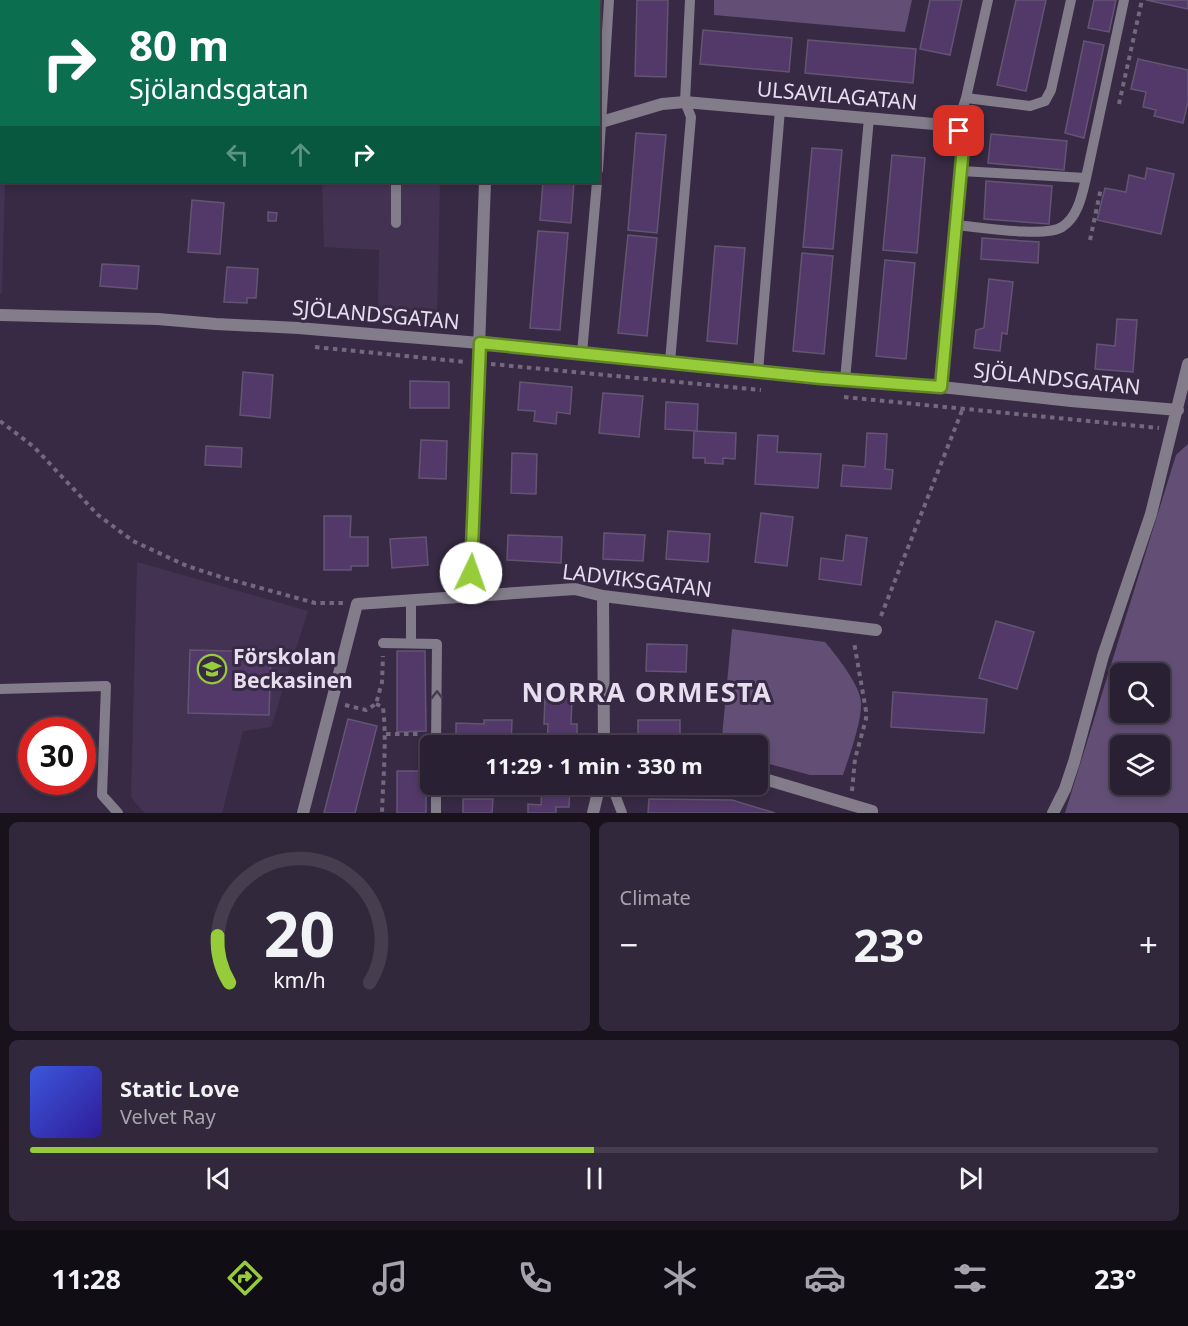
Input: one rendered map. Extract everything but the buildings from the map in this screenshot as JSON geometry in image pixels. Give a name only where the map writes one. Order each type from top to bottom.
[{"type":"street","name":"ULSAVILAGATAN","points":[[601,122],[662,104],[685,102],[956,128]]},
{"type":"street","points":[[941,387],[963,142],[956,128]]},
{"type":"street","points":[[470,596],[485,183]]},
{"type":"street","name":"SJÖLANDSGATAN","points":[[0,315],[158,319],[480,343],[845,380],[1178,410]]},
{"type":"street","points":[[1053,813],[1065,789],[1074,762],[1103,656],[1150,514],[1188,364]]},
{"type":"street","name":"LADVIKSGATAN","points":[[357,604],[575,589],[603,596],[876,630]]},
{"type":"street","points":[[603,596],[604,735]]},
{"type":"street","points":[[303,813],[357,604]]},
{"type":"street","points":[[768,780],[872,811],[872,813]]},
{"type":"street","points":[[593,813],[597,795]]},
{"type":"lane","points":[[600,138],[609,0]]},
{"type":"lane","points":[[670,362],[691,117],[685,102],[690,0]]},
{"type":"lane","points":[[956,128],[966,98],[988,0]]},
{"type":"lane","points":[[966,98],[1030,106],[1046,101],[1051,90],[1071,0]]},
{"type":"lane","points":[[956,225],[1047,233],[1063,226],[1076,210],[1086,178],[1124,0]]},
{"type":"lane","points":[[758,371],[780,110]]},
{"type":"lane","points":[[845,380],[869,118]]},
{"type":"lane","points":[[961,171],[1086,178]]},
{"type":"lane","points":[[396,183],[396,223]]},
{"type":"lane","points":[[582,353],[597,183]]},
{"type":"lane","points":[[411,600],[411,643]]},
{"type":"lane","points":[[383,643],[437,644],[436,735]]},
{"type":"lane","points":[[0,689],[106,686],[102,795],[118,813]]},
{"type":"lane","points":[[436,795],[436,813]]},
{"type":"lane","points":[[615,795],[622,813]]},
{"type":"path","points":[[311,347],[762,390]]},
{"type":"path","points":[[833,396],[1173,429]]},
{"type":"path","points":[[876,630],[963,409]]},
{"type":"path","points":[[0,421],[34,447],[98,514],[133,541],[221,577],[296,599],[315,603],[357,604]]},
{"type":"path","points":[[851,805],[855,759],[866,719],[852,627]]},
{"type":"path","points":[[332,701],[366,710],[376,704],[382,682],[383,643]]},
{"type":"path","points":[[376,704],[383,707],[386,734],[383,755],[382,813]]},
{"type":"path","points":[[386,734],[420,738]]},
{"type":"shaded area","points":[[714,0],[912,0],[905,32],[714,15]]},
{"type":"shaded area","points":[[0,183],[5,183],[2,293],[0,293]]},
{"type":"shaded area","points":[[322,183],[440,183],[437,319],[378,316],[379,250],[324,247]]},
{"type":"shaded area","points":[[1188,444],[1188,813],[1065,813],[1110,668],[1110,723],[1170,723],[1170,663],[1112,663],[1176,455]]},
{"type":"shaded area","name":"Förskolan Beckasinen","points":[[137,562],[308,611],[271,727],[243,731],[222,813],[144,813],[131,797]]},
{"type":"shaded area","points":[[732,629],[825,642],[852,679],[860,695],[861,710],[857,729],[843,775],[810,775],[768,764],[768,735],[722,735]]},
{"type":"place","name":"Förskolan Beckasinen","points":[[212,669]]},
{"type":"district","name":"NORRA ORMESTA","points":[[647,693]]},
{"type":"route","points":[[471,573],[480,343],[821,378],[941,387],[963,147],[959,131]]}]
